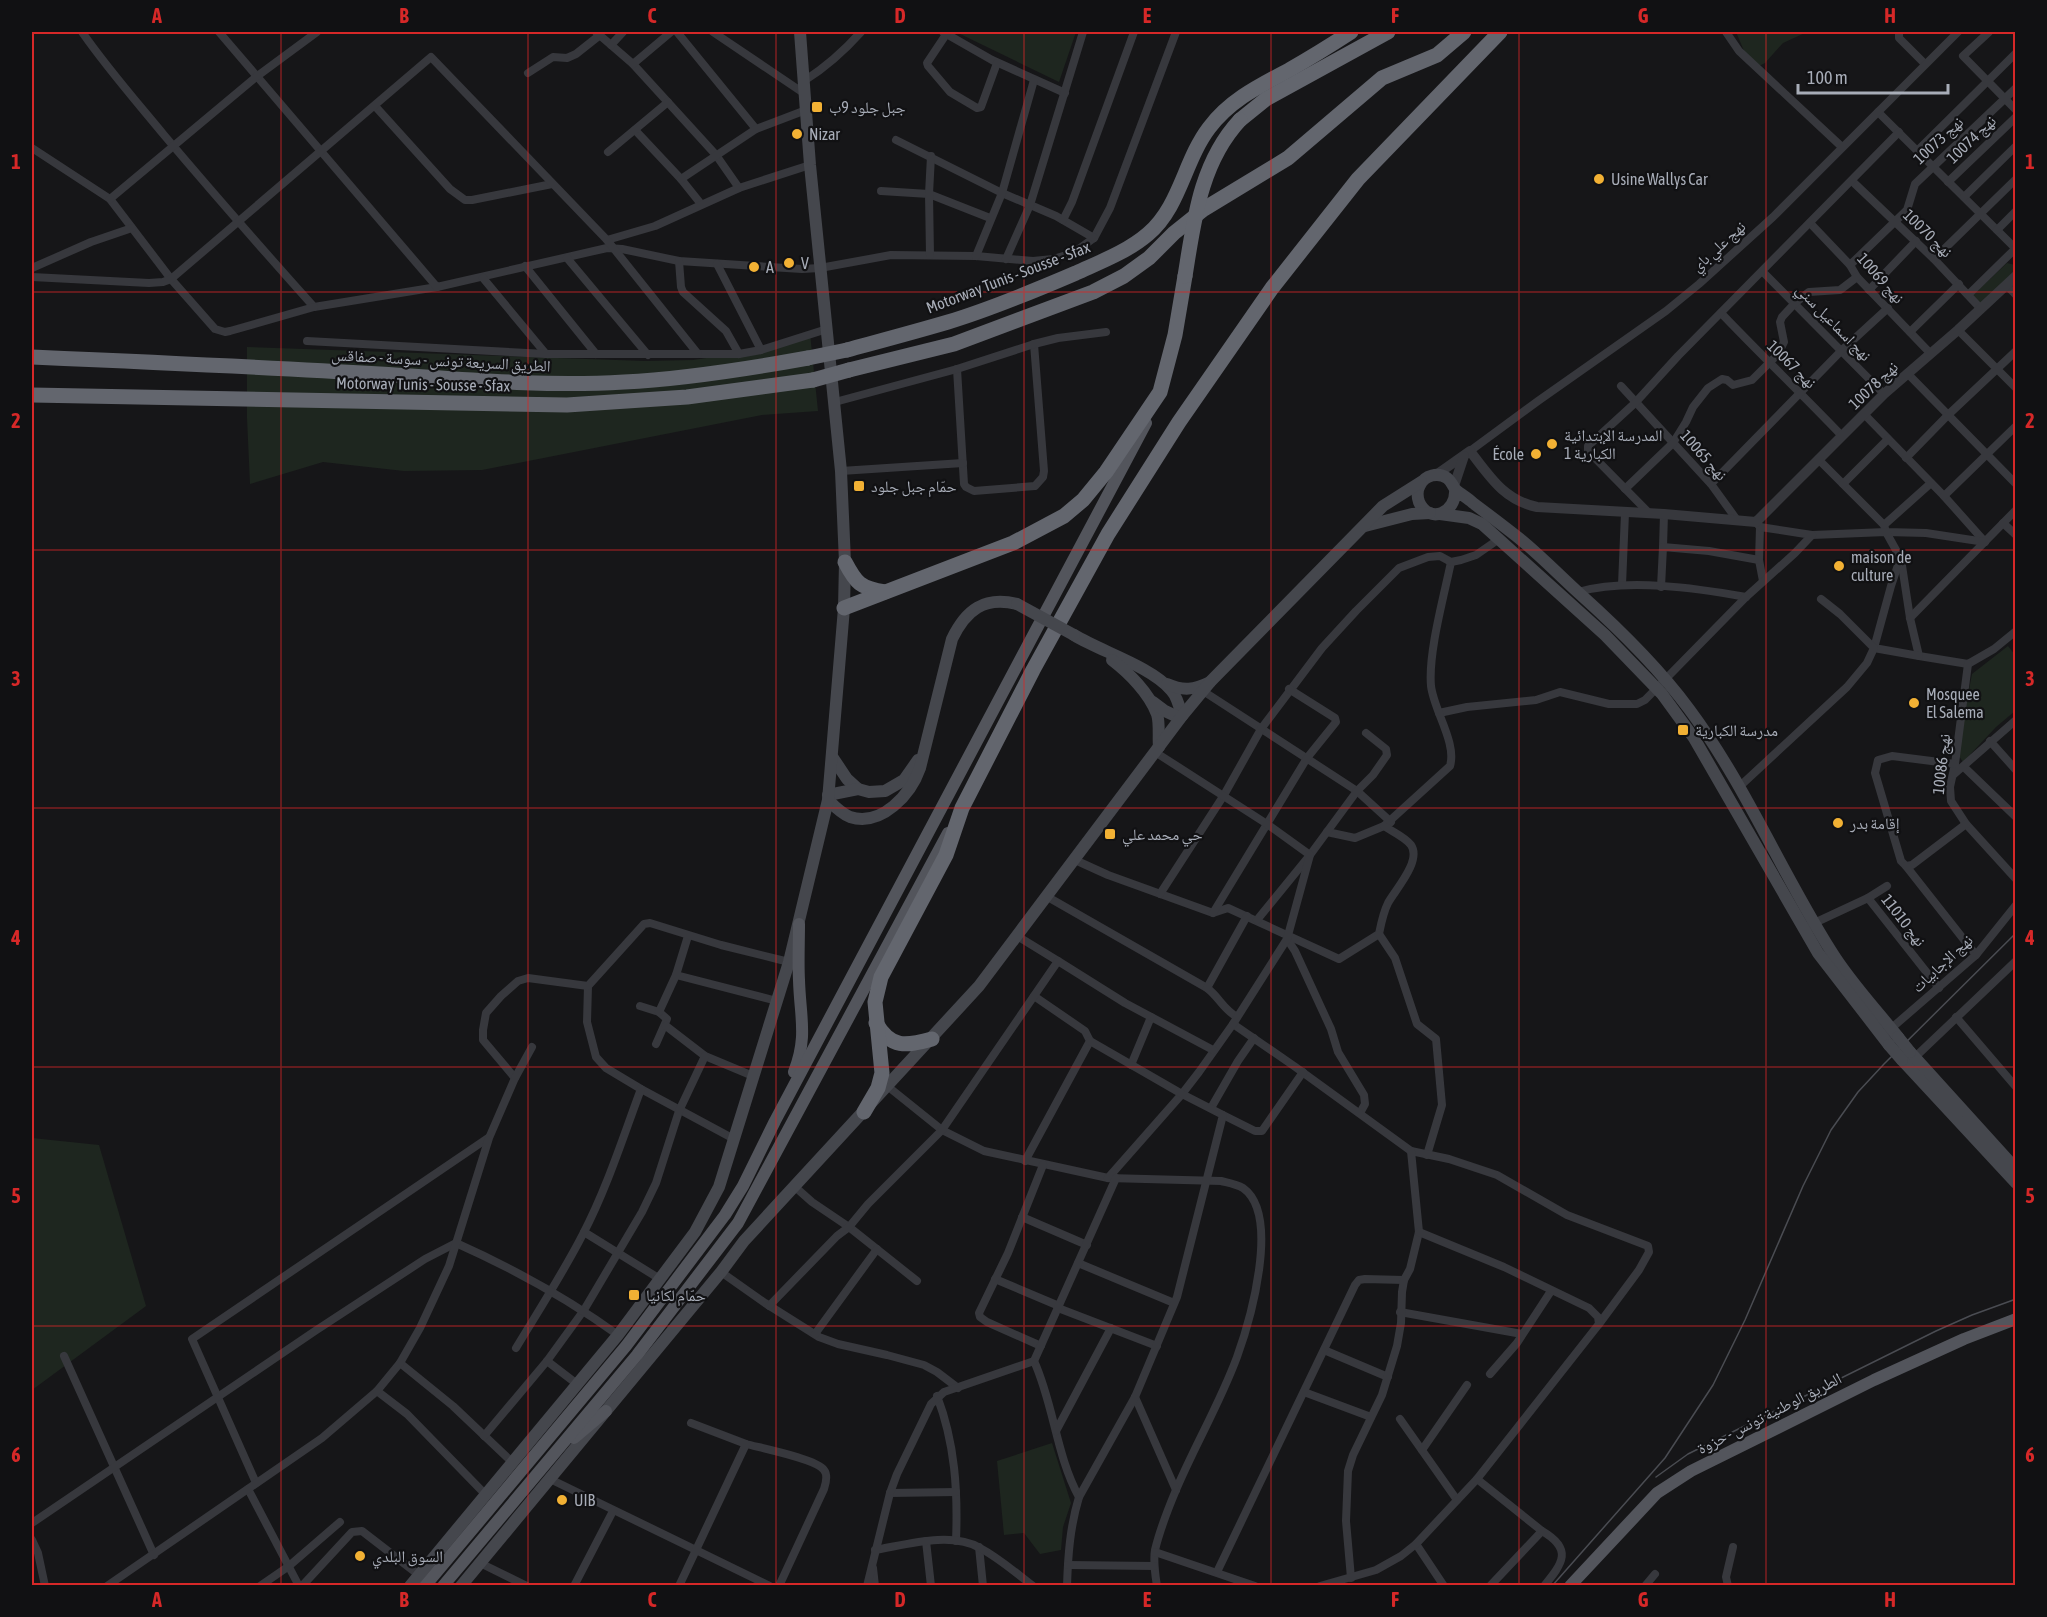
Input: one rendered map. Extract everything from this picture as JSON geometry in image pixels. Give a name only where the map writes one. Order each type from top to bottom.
[{"type":"highway","name":"Motorway Tunis - Sousse - Sfax","points":[[847,350],[949,322],[991,307],[1084,269],[1138,242],[1159,223],[1167,212],[1194,151],[1226,109],[1257,86],[1351,32]]},
{"type":"highway","points":[[844,608],[1013,543],[1064,516],[1083,500],[1106,472],[1160,392],[1175,335],[1196,211],[1205,178],[1220,146],[1240,120],[1266,99],[1388,32]]},
{"type":"highway","name":"Motorway Tunis - Sousse - Sfax","points":[[32,395],[567,405],[729,393],[813,380],[954,344],[1094,292],[1124,276],[1149,258],[1174,233],[1204,209],[1261,176],[1296,152],[1382,78],[1437,55],[1464,32]]},
{"type":"highway","points":[[864,1112],[878,1088],[882,1073],[875,1020],[875,1002],[881,977],[946,855],[962,808],[1033,670],[1108,534],[1179,422],[1258,307],[1358,179],[1500,32]]},
{"type":"highway","name":"الطريق السريعة تونس - سوسة - صفاقس","points":[[32,357],[544,384],[664,379],[847,350]]},
{"type":"highway","points":[[845,562],[855,580],[862,586],[885,592]]},
{"type":"highway","points":[[875,1020],[883,1035],[891,1041],[914,1044],[932,1039]]},
{"type":"main road","points":[[422,1580],[485,1494],[618,1335],[700,1225],[719,1187],[799,924],[828,798],[844,608],[845,562],[836,402],[820,268],[800,32]]},
{"type":"main road","points":[[410,1586],[422,1580],[619,1354],[725,1215],[743,1185],[1133,448],[1160,392]]},
{"type":"main road","points":[[461,1586],[721,1272],[744,1241],[979,986],[1046,896],[1076,860],[1181,717],[1207,686],[1383,507],[1428,477],[1436,475],[1447,478],[1455,488],[1521,540],[1614,625],[1661,684],[1706,732],[1739,787],[1809,926]]},
{"type":"main road","points":[[1421,482],[1417,491],[1418,500],[1422,508],[1434,514],[1447,511],[1453,505],[1456,497],[1455,488]]},
{"type":"main road","points":[[1364,526],[1412,514],[1469,518],[1482,524],[1661,684],[1809,926],[1908,1059],[2016,1183]]},
{"type":"main road","points":[[828,798],[849,817],[861,819],[887,811],[898,803],[913,783],[920,768],[952,639],[968,614],[983,604],[1003,601],[1017,604],[1094,647],[1140,668],[1160,681],[1175,695],[1181,717]]},
{"type":"main road","points":[[1094,647],[1130,676],[1150,700],[1157,714],[1157,749]]},
{"type":"main road","points":[[1160,681],[1184,690],[1207,686]]},
{"type":"main road","points":[[1150,700],[1165,711],[1181,717]]},
{"type":"main road","points":[[833,758],[847,779],[858,789],[869,792],[885,791],[895,787],[904,780],[922,754]]},
{"type":"main road","points":[[828,798],[858,789]]},
{"type":"main road","points":[[443,1586],[637,1355],[738,1223],[962,808]]},
{"type":"main road","points":[[775,1121],[801,1053],[804,1024],[799,983],[799,924]]},
{"type":"main road","points":[[1908,1059],[2016,1170]]},
{"type":"main road","name":"الطريق الوطنية تونس - حزوة","points":[[1570,1586],[1657,1493],[1691,1471],[1874,1380],[1964,1339],[2016,1319]]},
{"type":"main road","points":[[546,1462],[606,1411]]},
{"type":"street","points":[[82,32],[102,61],[238,223],[314,307]]},
{"type":"street","points":[[219,32],[437,287]]},
{"type":"street","points":[[110,199],[256,77],[317,32]]},
{"type":"street","points":[[611,45],[623,32]]},
{"type":"street","points":[[633,64],[671,32]]},
{"type":"street","points":[[677,32],[756,129]]},
{"type":"street","points":[[713,32],[805,94]]},
{"type":"street","points":[[804,81],[830,63],[861,32]]},
{"type":"street","points":[[997,63],[981,107],[977,108],[950,92],[927,63],[945,32],[997,63],[1065,93]]},
{"type":"street","points":[[1006,259],[1030,205],[1083,32]]},
{"type":"street","points":[[1063,220],[1072,202],[1134,32]]},
{"type":"street","points":[[32,148],[110,199],[171,279],[214,329],[219,331],[230,331],[314,307],[483,278],[525,266],[614,248],[679,261],[802,269],[820,268],[875,257],[930,255],[1033,261],[1061,258],[1073,253],[1094,238],[1110,208],[1176,32]]},
{"type":"street","points":[[1726,32],[1739,51],[1842,147]]},
{"type":"street","points":[[1899,32],[1899,38],[1925,64]]},
{"type":"street","name":"نهج علي باي","points":[[1436,475],[1674,304],[1773,218],[1958,32]]},
{"type":"street","points":[[1989,32],[1963,57],[2016,110]]},
{"type":"street","points":[[528,73],[553,57],[567,58],[576,54],[598,33],[633,64],[668,102],[716,155],[739,188]]},
{"type":"street","points":[[1918,150],[2016,53]]},
{"type":"street","points":[[32,277],[148,283],[171,279],[431,57],[607,240],[698,354]]},
{"type":"street","points":[[976,256],[1002,194],[1034,80]]},
{"type":"street","name":"نهج 10073","points":[[1850,265],[1907,210],[1915,184],[2016,88]]},
{"type":"street","points":[[608,152],[668,102]]},
{"type":"street","points":[[375,106],[450,189],[465,200],[552,184]]},
{"type":"street","points":[[681,179],[756,129],[806,110]]},
{"type":"street","points":[[1878,112],[2015,248],[1969,294]]},
{"type":"street","name":"نهج 10074","points":[[1948,182],[2016,117]]},
{"type":"street","points":[[635,130],[701,204]]},
{"type":"street","points":[[1649,513],[1587,448],[1635,403],[1899,132]]},
{"type":"street","points":[[896,140],[932,156],[1002,194],[1063,220],[1094,238]]},
{"type":"street","points":[[1964,197],[2016,146]]},
{"type":"street","points":[[930,255],[929,194],[932,156]]},
{"type":"street","points":[[607,240],[655,226],[739,188],[810,165]]},
{"type":"street","points":[[1935,260],[2016,179]]},
{"type":"street","name":"نهج 10070","points":[[1852,181],[1935,260],[1981,309]]},
{"type":"street","points":[[881,191],[929,194],[990,218]]},
{"type":"street","points":[[1997,230],[2016,211]]},
{"type":"street","name":"نهج 10069","points":[[1810,223],[1850,265],[1857,277],[1930,353]]},
{"type":"street","points":[[32,268],[91,242],[132,228]]},
{"type":"street","points":[[1869,290],[1916,242]]},
{"type":"street","points":[[567,258],[648,355]]},
{"type":"street","points":[[679,261],[683,292],[726,331],[739,354]]},
{"type":"street","points":[[717,264],[761,350]]},
{"type":"street","points":[[525,266],[596,354]]},
{"type":"street","name":"نهج اسماعيل سني","points":[[1763,272],[1884,394]]},
{"type":"street","name":"نهج 10078","points":[[1758,525],[1818,459],[1884,394],[2016,276]]},
{"type":"street","points":[[1625,489],[1673,443],[1693,407],[1708,388],[1722,379],[1733,385],[1752,380],[1769,364],[1778,354],[1784,342],[1780,322],[1782,317],[1795,303],[1809,292],[1839,290],[1857,277]]},
{"type":"street","points":[[483,278],[546,354]]},
{"type":"street","points":[[1910,332],[1959,284]]},
{"type":"street","points":[[2006,285],[2016,296]]},
{"type":"street","points":[[1711,484],[1841,351],[1888,309]]},
{"type":"street","name":"نهج 10067","points":[[1721,313],[1842,436]]},
{"type":"street","points":[[307,340],[546,354],[739,354],[761,350],[827,329]]},
{"type":"street","points":[[1958,330],[2016,388]]},
{"type":"street","points":[[836,402],[957,369],[1034,344],[1058,338],[1106,332]]},
{"type":"street","points":[[957,369],[964,484],[970,490],[1035,486],[1043,477],[1034,344]]},
{"type":"street","points":[[1906,458],[2016,351]]},
{"type":"street","points":[[1907,373],[2016,484]]},
{"type":"street","name":"نهج 10065","points":[[1621,386],[1711,484],[1737,520]]},
{"type":"street","points":[[1864,414],[1944,496],[1985,542]]},
{"type":"street","points":[[1944,496],[2016,426]]},
{"type":"street","points":[[1843,484],[1888,439]]},
{"type":"street","points":[[1455,488],[1467,454],[1510,498],[1522,504],[1737,520],[1812,534],[1885,528],[1985,542]]},
{"type":"street","points":[[1818,459],[1885,528],[1900,559],[1919,656]]},
{"type":"street","points":[[841,471],[963,463]]},
{"type":"street","points":[[1885,528],[1930,483]]},
{"type":"street","points":[[1910,618],[2016,510]]},
{"type":"street","points":[[1622,585],[1625,513]]},
{"type":"street","points":[[1661,587],[1664,514]]},
{"type":"street","points":[[2003,523],[2016,536]]},
{"type":"street","points":[[1758,525],[1759,560],[1763,581]]},
{"type":"street","points":[[1438,713],[1467,707],[1536,700],[1560,692],[1609,704],[1637,704],[1652,696],[1746,597],[1795,553],[1812,534]]},
{"type":"street","points":[[1160,894],[1224,795],[1261,729],[1322,648],[1399,568],[1428,557],[1440,556],[1451,562],[1476,555],[1499,539]]},
{"type":"street","points":[[1663,547],[1709,551],[1759,560]]},
{"type":"street","points":[[1739,787],[1841,693],[1868,663],[1900,559]]},
{"type":"street","points":[[1327,832],[1355,837],[1388,824],[1450,766],[1451,750],[1434,703],[1431,663],[1451,562]]},
{"type":"street","points":[[1578,592],[1604,586],[1622,585],[1708,590],[1746,597]]},
{"type":"street","points":[[1821,600],[1840,614],[1874,648],[1968,664],[2012,635],[2016,646]]},
{"type":"street","name":"نهج 10086","points":[[1968,664],[1960,765],[1953,775],[1950,787],[1951,801],[1966,824],[2016,879]]},
{"type":"street","points":[[1076,860],[1108,876],[1213,913],[1226,908],[1257,920],[1288,937],[1339,959],[1379,934],[1386,907],[1403,882],[1414,852],[1409,843],[1357,791],[1261,729],[1207,686]]},
{"type":"street","points":[[1213,913],[1307,758],[1336,720],[1289,690]]},
{"type":"street","points":[[1960,765],[2016,720]]},
{"type":"street","points":[[1257,920],[1310,855],[1357,791],[1373,775],[1387,754],[1386,749],[1366,733]]},
{"type":"street","points":[[1990,741],[2016,770]]},
{"type":"street","points":[[1157,749],[1310,855]]},
{"type":"street","points":[[1976,955],[1901,861],[1875,773],[1878,760],[1892,756],[1960,765],[2016,817]]},
{"type":"street","points":[[1906,866],[1912,866],[1966,824]]},
{"type":"street","points":[[867,1586],[890,1493],[925,1413],[937,1396],[1034,1361],[1086,1245],[1112,1178],[1182,1094],[1235,1020],[1288,937],[1310,855]]},
{"type":"street","points":[[1809,926],[1868,898],[1887,886]]},
{"type":"street","points":[[1046,896],[1207,988],[1218,997],[1224,1008],[1254,1038],[1411,1151],[1449,1159],[1497,1175],[1568,1215],[1648,1246],[1649,1252],[1639,1270],[1599,1324],[1478,1479],[1416,1544],[1389,1565],[1320,1586]]},
{"type":"street","name":"نهج 11010","points":[[1868,898],[1939,988]]},
{"type":"street","name":"نهج الإجابيات","points":[[1890,1036],[1976,955],[2016,905]]},
{"type":"street","points":[[1207,988],[1247,916]]},
{"type":"street","points":[[734,1139],[641,1089],[606,1068],[596,1058],[587,1022],[588,986],[644,924],[650,923],[688,936],[789,962]]},
{"type":"street","points":[[1379,934],[1395,958],[1418,1024],[1436,1039],[1442,1105],[1426,1155]]},
{"type":"street","points":[[659,1012],[676,975],[688,936]]},
{"type":"street","points":[[1017,936],[1150,1017],[1213,1050]]},
{"type":"street","points":[[1288,937],[1331,1029],[1338,1052],[1364,1095],[1365,1104],[1360,1113]]},
{"type":"street","points":[[770,1306],[942,1130],[1058,961]]},
{"type":"street","points":[[1908,1059],[2016,961]]},
{"type":"street","points":[[676,975],[777,1001]]},
{"type":"street","points":[[515,1078],[483,1040],[484,1020],[493,1004],[511,986],[528,978],[588,986]]},
{"type":"street","points":[[1034,996],[1085,1031],[1090,1041],[1182,1094],[1254,1131],[1262,1131],[1303,1072]]},
{"type":"street","points":[[640,1006],[659,1012],[668,1019],[656,1044]]},
{"type":"street","points":[[1131,1065],[1150,1017]]},
{"type":"street","points":[[1956,1017],[2016,1087]]},
{"type":"street","points":[[666,1026],[705,1056],[753,1076]]},
{"type":"street","points":[[1211,1108],[1254,1038]]},
{"type":"street","points":[[1025,1161],[1090,1041]]},
{"type":"street","points":[[107,1586],[322,1438],[377,1391],[400,1363],[420,1328],[448,1266],[489,1138],[515,1078],[532,1047]]},
{"type":"street","points":[[484,1436],[547,1361],[584,1310],[642,1212],[656,1183],[679,1111],[705,1056]]},
{"type":"street","points":[[886,1085],[942,1130],[984,1151],[1112,1178],[1206,1180],[1234,1184],[1244,1189],[1254,1201],[1259,1214],[1261,1253],[1257,1282],[1237,1357],[1176,1490],[1155,1552],[1154,1566],[1157,1586]]},
{"type":"street","points":[[516,1348],[552,1292],[584,1232],[641,1089]]},
{"type":"street","points":[[1067,1586],[1073,1517],[1079,1497],[1135,1397],[1174,1303],[1223,1115]]},
{"type":"street","points":[[256,1483],[192,1339],[489,1138]]},
{"type":"street","points":[[1351,1578],[1346,1521],[1348,1471],[1388,1377],[1400,1333],[1404,1280],[1410,1269],[1419,1232],[1411,1151]]},
{"type":"street","points":[[1041,1346],[980,1317],[982,1307],[1043,1165]]},
{"type":"street","points":[[794,1186],[917,1281]]},
{"type":"street","points":[[1022,1217],[1086,1245]]},
{"type":"street","points":[[584,1232],[660,1279]]},
{"type":"street","points":[[1419,1232],[1489,1260],[1588,1308],[1594,1313],[1599,1324]]},
{"type":"street","points":[[456,1243],[507,1266],[584,1310],[618,1335]]},
{"type":"street","points":[[32,1523],[425,1259],[456,1243]]},
{"type":"street","points":[[815,1334],[877,1249]]},
{"type":"street","points":[[1078,1263],[1174,1303]]},
{"type":"street","points":[[721,1272],[815,1334],[838,1344],[887,1354],[924,1365],[958,1388]]},
{"type":"street","points":[[995,1279],[1156,1346]]},
{"type":"street","points":[[1217,1572],[1355,1285],[1359,1280],[1365,1279],[1404,1280]]},
{"type":"street","points":[[1490,1374],[1522,1334],[1551,1291]]},
{"type":"street","points":[[1400,1312],[1522,1334]]},
{"type":"street","points":[[1055,1431],[1111,1328]]},
{"type":"street","points":[[1324,1350],[1388,1377]]},
{"type":"street","points":[[64,1356],[154,1555]]},
{"type":"street","points":[[547,1361],[577,1384]]},
{"type":"street","points":[[1034,1361],[1042,1380],[1067,1474],[1079,1497]]},
{"type":"street","points":[[400,1363],[431,1387],[511,1461]]},
{"type":"street","points":[[1422,1450],[1467,1385]]},
{"type":"street","points":[[377,1391],[407,1414],[485,1494]]},
{"type":"street","points":[[1304,1392],[1371,1417]]},
{"type":"street","points":[[937,1396],[951,1441],[956,1492],[956,1541]]},
{"type":"street","points":[[1135,1397],[1176,1490]]},
{"type":"street","points":[[1400,1419],[1456,1500]]},
{"type":"street","points":[[692,1423],[746,1444],[811,1461],[824,1470],[826,1475],[824,1488],[779,1586]]},
{"type":"street","points":[[679,1586],[746,1444]]},
{"type":"street","points":[[550,1479],[770,1586]]},
{"type":"street","points":[[1478,1479],[1557,1542],[1562,1549],[1563,1558],[1560,1566],[1544,1586]]},
{"type":"street","points":[[248,1489],[301,1586],[356,1530],[362,1531],[422,1580]]},
{"type":"street","points":[[890,1493],[956,1492]]},
{"type":"street","points":[[574,1586],[613,1510]]},
{"type":"street","points":[[260,1586],[289,1566],[340,1522]]},
{"type":"street","points":[[1490,1586],[1542,1531]]},
{"type":"street","points":[[32,1540],[42,1566],[45,1586]]},
{"type":"street","points":[[875,1550],[926,1541],[956,1541],[979,1547],[1033,1586]]},
{"type":"street","points":[[926,1541],[931,1586]]},
{"type":"street","points":[[1416,1544],[1444,1586]]},
{"type":"street","points":[[1728,1586],[1726,1577],[1733,1546]]},
{"type":"street","points":[[979,1547],[983,1586]]},
{"type":"street","points":[[1155,1552],[1255,1586]]},
{"type":"street","points":[[872,1561],[875,1586]]},
{"type":"street","points":[[480,1563],[527,1586]]},
{"type":"street","points":[[1068,1565],[1154,1566]]},
{"type":"street","points":[[1645,1586],[1655,1574]]},
{"type":"shaded area","points":[[956,32],[1076,32],[1059,82]]},
{"type":"shaded area","points":[[1736,32],[1807,32],[1783,43],[1765,63],[1759,66],[1747,58]]},
{"type":"shaded area","points":[[2007,263],[2015,265],[2015,271],[1980,305],[1973,296],[1974,294]]},
{"type":"shaded area","points":[[810,333],[818,411],[762,415],[482,470],[404,471],[323,462],[250,484],[247,347],[645,361],[693,360],[765,349]]},
{"type":"shaded area","points":[[2008,646],[2015,655],[2015,711],[1996,727],[1963,762],[1957,753],[1972,674]]},
{"type":"shaded area","points":[[32,1138],[99,1145],[146,1306],[32,1390]]},
{"type":"shaded area","points":[[1052,1443],[1071,1503],[1063,1527],[1061,1550],[1040,1554],[1024,1533],[1004,1535],[997,1461]]},
{"type":"tram line","points":[[1552,1586],[1665,1458],[1713,1385],[1745,1320],[1803,1186],[1831,1130],[1858,1092],[2016,933]]},
{"type":"tram line","points":[[1656,1477],[1688,1454],[1936,1331],[2016,1299]]},
{"type":"place","name":"جبل جلود 9ب","points":[[817,107]]},
{"type":"place","name":"Nizar","points":[[797,134]]},
{"type":"place","name":"Usine Wallys Car","points":[[1599,179]]},
{"type":"place","name":"V","points":[[789,263]]},
{"type":"place","name":"A","points":[[754,267]]},
{"type":"place","name":"المدرسة الإبتدائية الكبارية 1","points":[[1552,444]]},
{"type":"place","name":"École","points":[[1536,454]]},
{"type":"place","name":"حمّام جبل جلود","points":[[859,486]]},
{"type":"place","name":"maison de culture","points":[[1839,566]]},
{"type":"place","name":"Mosquee El Salema","points":[[1914,703]]},
{"type":"place","name":"مدرسة الكبارية","points":[[1683,730]]},
{"type":"place","name":"إقامة بدر","points":[[1838,823]]},
{"type":"place","name":"حي محمد علي","points":[[1110,834]]},
{"type":"place","name":"حمّام لكانيا","points":[[634,1295]]},
{"type":"place","name":"UIB","points":[[562,1500]]},
{"type":"place","name":"السوق البلدي","points":[[360,1556]]}]
